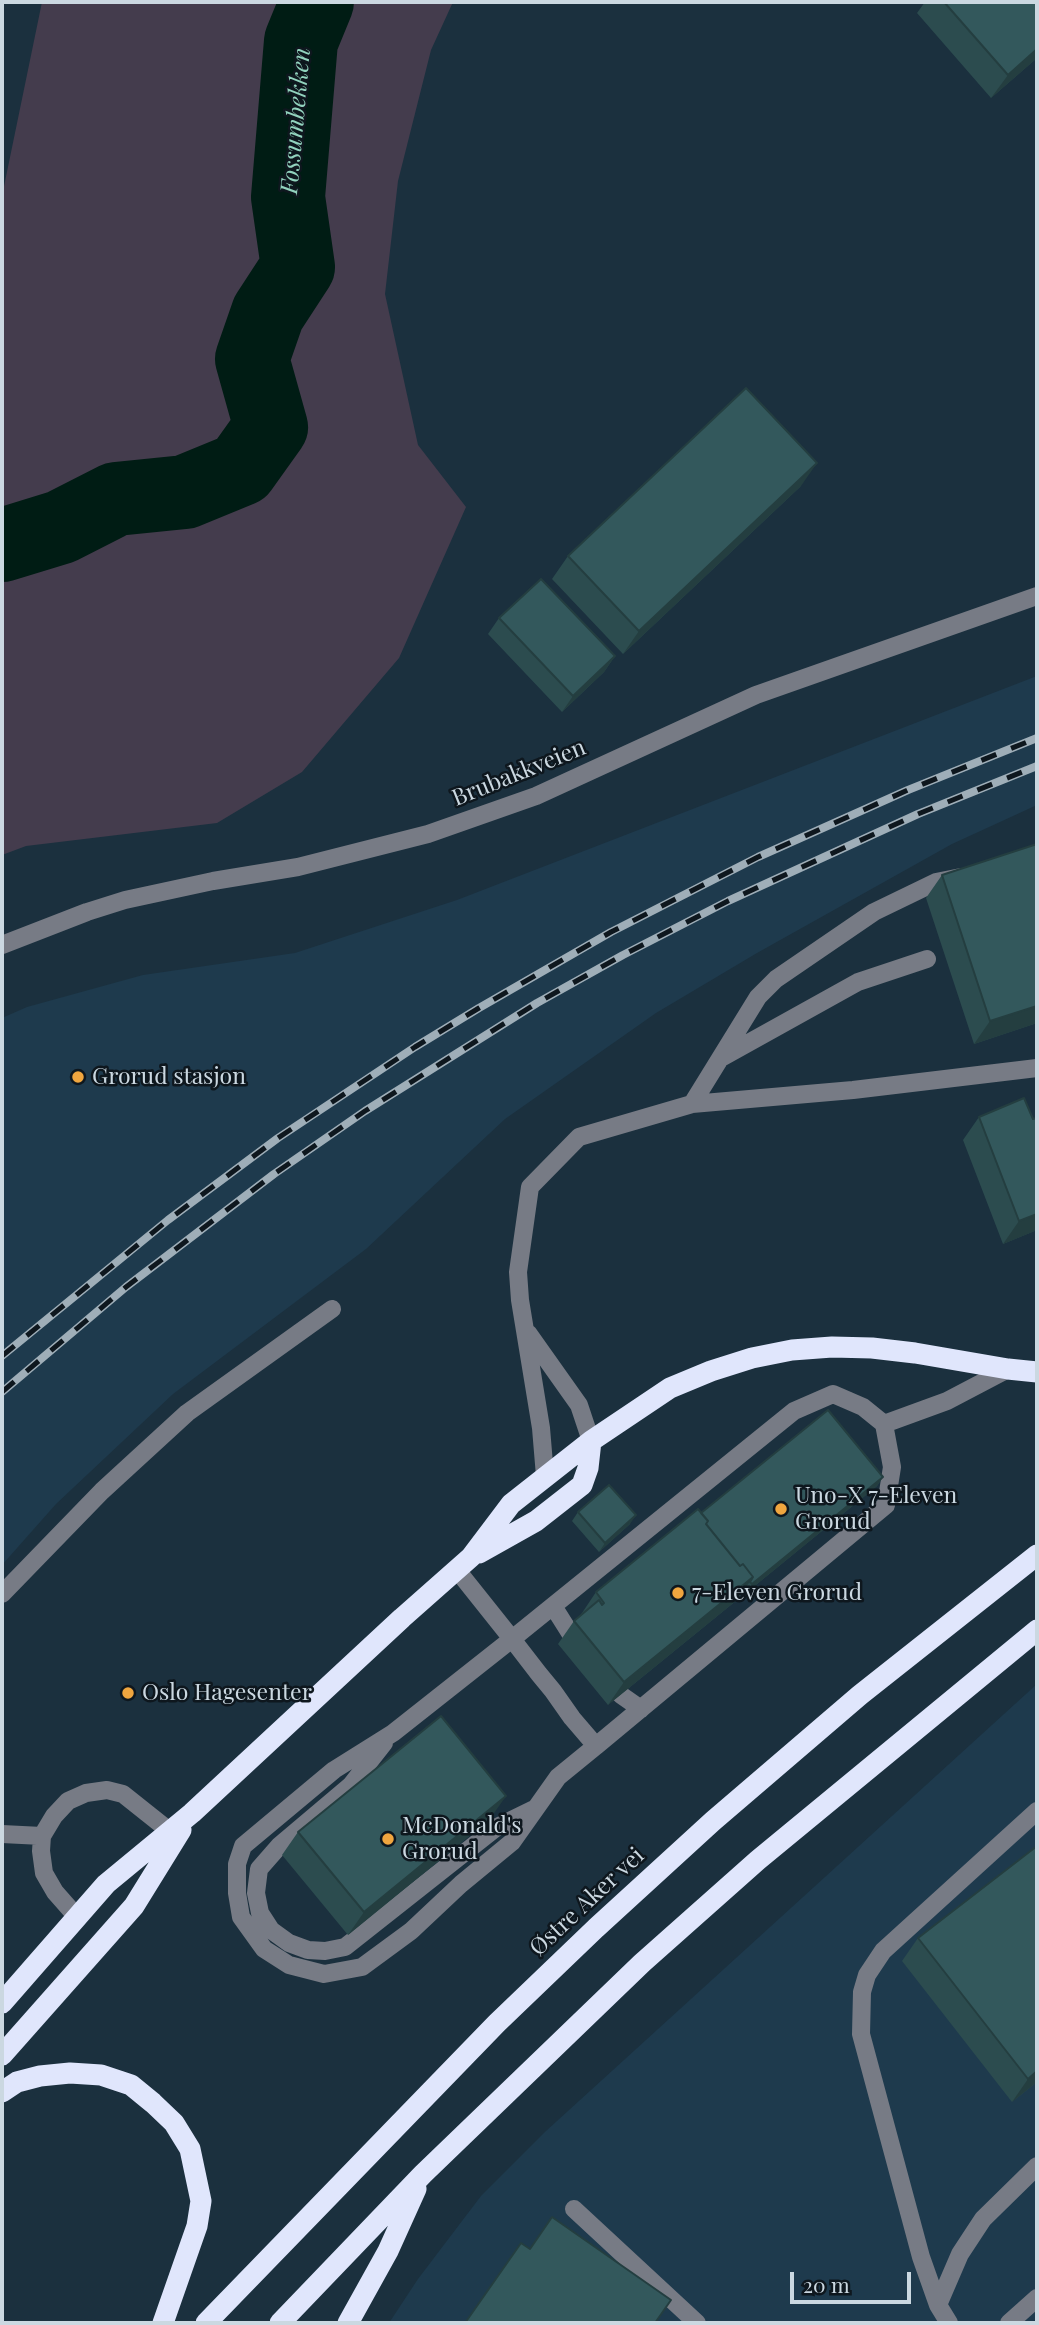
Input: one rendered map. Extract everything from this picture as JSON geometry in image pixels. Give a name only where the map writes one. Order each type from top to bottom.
[{"type":"highway","points":[[464,1564],[511,1504],[545,1476],[591,1441],[670,1388],[711,1371],[752,1358],[792,1350],[832,1347],[915,1353],[1037,1372]]},
{"type":"highway","points":[[2,2055],[134,1906],[174,1834],[192,1813],[464,1564],[536,1521],[582,1485],[588,1468],[591,1441]]},
{"type":"highway","name":"Østre Aker vei","points":[[206,2323],[488,2033],[596,1928],[713,1821],[860,1695],[1037,1555]]},
{"type":"highway","points":[[280,2323],[423,2174],[642,1963],[758,1860],[1037,1629]]},
{"type":"highway","points":[[2,2003],[106,1884],[174,1834]]},
{"type":"highway","points":[[2,2092],[17,2082],[40,2076],[70,2073],[101,2075],[131,2085],[174,2123],[190,2149],[201,2201],[197,2226],[163,2323]]},
{"type":"highway","points":[[348,2323],[388,2250],[423,2174]]},
{"type":"street","name":"Brubakkveien","points":[[2,944],[125,900],[321,862],[428,834],[546,791],[756,695],[1037,596]]},
{"type":"street","points":[[692,1104],[758,997],[776,979],[874,912],[936,882],[972,875]]},
{"type":"street","points":[[720,1059],[858,982],[927,959]]},
{"type":"street","points":[[545,1476],[541,1428],[520,1300],[519,1272],[530,1187],[579,1136],[692,1104],[853,1090],[1037,1068]]},
{"type":"street","points":[[2,1594],[102,1491],[187,1413],[332,1309]]},
{"type":"street","points":[[527,1331],[579,1405],[591,1441]]},
{"type":"street","points":[[884,1424],[947,1401],[1008,1369]]},
{"type":"street","points":[[833,1394],[863,1407],[884,1424],[892,1467],[886,1505],[558,1777],[512,1842],[461,1884],[411,1931],[362,1967],[324,1974],[289,1965],[264,1949],[241,1917],[237,1893],[237,1864],[243,1846],[334,1770],[393,1733],[794,1411],[833,1394]]},
{"type":"street","points":[[464,1564],[512,1639],[596,1746]]},
{"type":"street","points":[[553,1606],[570,1633]]},
{"type":"street","points":[[621,1695],[641,1709]]},
{"type":"street","points":[[393,1733],[351,1786],[280,1845],[258,1869],[256,1893],[260,1913],[271,1930],[289,1943],[309,1950],[326,1951],[345,1947],[497,1827],[539,1807]]},
{"type":"street","points":[[77,1917],[55,1892],[44,1873],[41,1851],[42,1836],[54,1816],[68,1801],[86,1793],[107,1790],[123,1794],[174,1834]]},
{"type":"street","points":[[949,2323],[938,2305],[921,2257],[861,2034],[862,1992],[867,1975],[883,1951],[1037,1811]]},
{"type":"street","points":[[2,1834],[42,1836]]},
{"type":"street","points":[[938,2305],[960,2253],[983,2219],[1037,2166]]},
{"type":"street","points":[[574,2209],[697,2323]]},
{"type":"street","points":[[1009,2323],[1037,2298]]},
{"type":"shaded area","points":[[42,2],[453,2],[431,50],[398,181],[385,294],[418,445],[466,507],[399,658],[302,772],[217,823],[26,846],[2,855],[2,196]]},
{"type":"shaded area","points":[[1037,676],[1037,805],[952,844],[757,953],[656,1013],[505,1119],[366,1249],[173,1394],[56,1504],[2,1565],[2,1018],[27,1007],[143,975],[295,953],[457,900]]},
{"type":"shaded area","points":[[1037,1684],[1037,2323],[389,2323],[418,2279],[481,2196],[546,2131]]},
{"type":"building","points":[[944,2],[1037,2],[1037,49],[1008,75]]},
{"type":"building","points":[[746,388],[817,463],[639,631],[568,556]]},
{"type":"building","points":[[541,579],[615,656],[573,696],[499,618]]},
{"type":"building","points":[[1037,844],[1037,1006],[990,1021],[942,875]]},
{"type":"building","points":[[1024,1098],[1033,1119],[1037,1118],[1037,1214],[1019,1221],[979,1117]]},
{"type":"building","points":[[828,1410],[883,1477],[752,1584],[750,1582],[753,1577],[743,1564],[740,1566],[706,1524],[708,1521],[701,1513]]},
{"type":"building","points":[[609,1485],[636,1515],[605,1543],[578,1512]]},
{"type":"building","points":[[698,1509],[708,1521],[706,1524],[740,1566],[743,1564],[753,1577],[624,1682],[574,1621],[599,1600],[602,1605],[604,1603],[596,1592]]},
{"type":"building","points":[[441,1716],[506,1796],[364,1912],[298,1832]]},
{"type":"building","points":[[1037,1846],[1037,2071],[1028,2079],[918,1938]]},
{"type":"building","points":[[552,2217],[671,2300],[655,2323],[465,2323],[521,2243],[530,2249]]},
{"type":"waterway","name":"Fossumbekken","points":[[2,545],[61,527],[116,499],[185,492],[241,469],[271,427],[252,359],[268,313],[298,267],[288,197],[301,41],[317,2]]},
{"type":"railway","points":[[2,1356],[168,1220],[278,1138],[479,1008],[611,932],[758,857],[908,790],[1037,738]]},
{"type":"railway","points":[[2,1392],[126,1287],[274,1174],[365,1111],[537,1003],[728,901],[918,814],[1037,766]]},
{"type":"place","name":"Grorud stasjon","points":[[78,1077]]},
{"type":"place","name":"Uno-X 7-Eleven Grorud","points":[[781,1509]]},
{"type":"place","name":"7-Eleven Grorud","points":[[678,1593]]},
{"type":"place","name":"Oslo Hagesenter","points":[[128,1693]]},
{"type":"place","name":"McDonald's Grorud","points":[[388,1839]]}]
